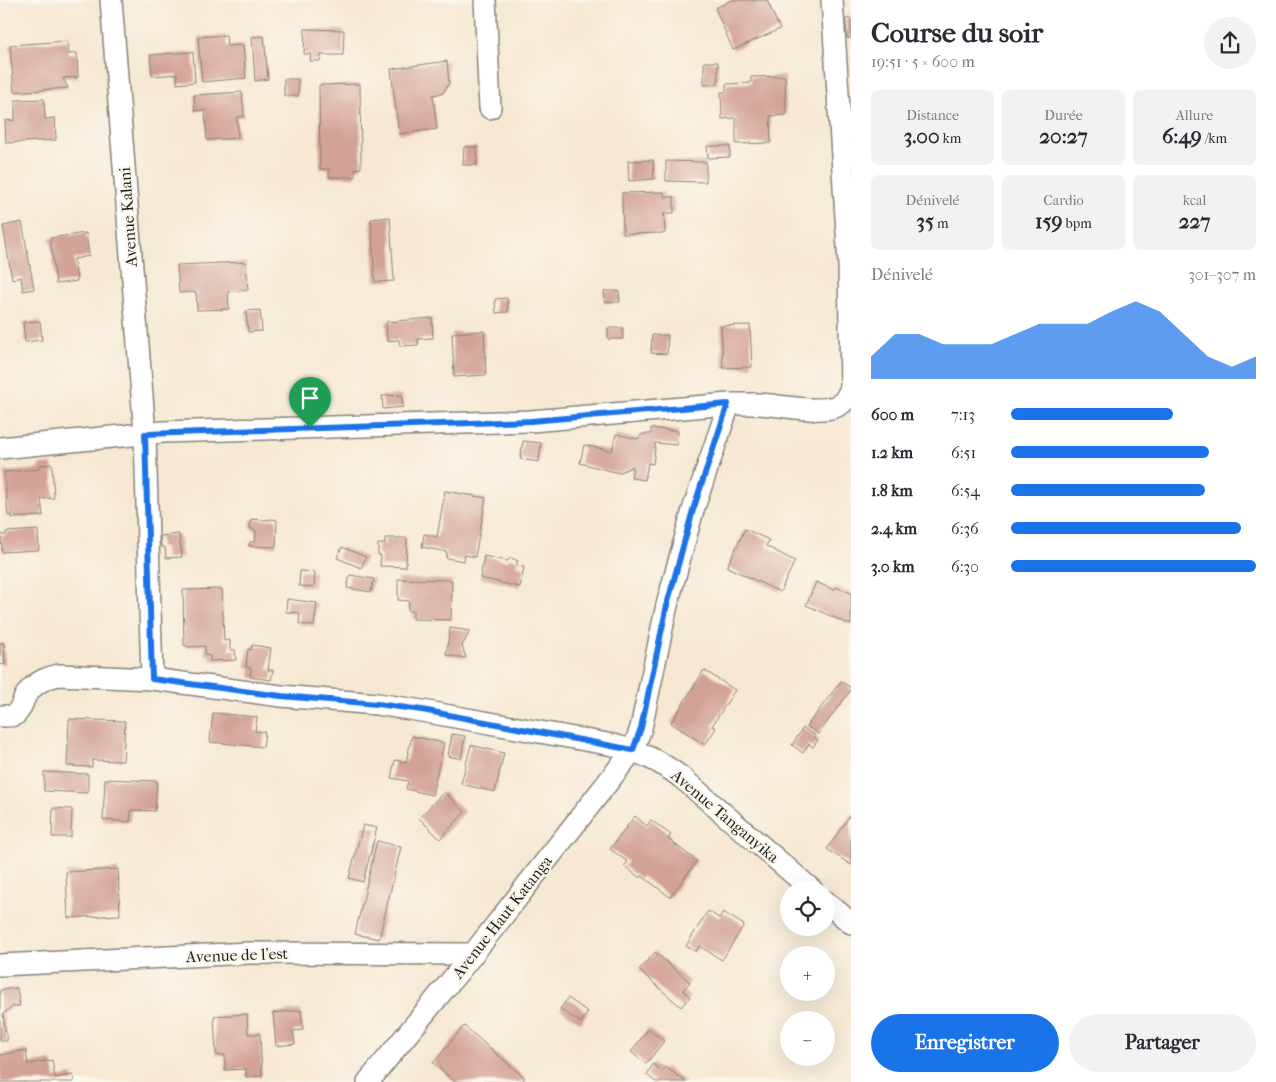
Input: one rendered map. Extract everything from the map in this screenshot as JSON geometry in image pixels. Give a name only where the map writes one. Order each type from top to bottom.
[{"type":"street","name":"Avenue Kalani","points":[[111,0],[145,434],[152,679]]},
{"type":"street","points":[[485,0],[490,108]]},
{"type":"street","points":[[0,448],[145,434],[531,421],[728,404],[759,404],[825,410],[843,403],[851,388],[850,264],[832,0]]},
{"type":"street","name":"Avenue Haut Katanga","points":[[368,1082],[473,954],[633,750],[641,728],[667,605],[693,510],[728,404]]},
{"type":"street","name":"Avenue Tanganyika","points":[[0,716],[17,713],[32,687],[38,682],[59,675],[152,679],[281,696],[377,704],[422,710],[633,750],[665,765],[681,777],[802,881]]},
{"type":"street","points":[[835,910],[851,924]]},
{"type":"street","name":"Avenue de l'est","points":[[0,965],[250,953],[473,954]]},
{"type":"building","points":[[732,0],[767,0],[780,29],[733,50],[715,8]]},
{"type":"building","points":[[851,18],[851,38],[847,38],[846,19]]},
{"type":"building","points":[[305,29],[344,30],[343,55],[321,55],[320,61],[310,61],[311,54],[304,54]]},
{"type":"building","points":[[226,35],[227,46],[243,45],[246,78],[202,82],[198,37]]},
{"type":"building","points":[[264,36],[268,79],[255,81],[252,37]]},
{"type":"building","points":[[67,41],[68,54],[77,53],[78,77],[63,78],[68,88],[14,92],[10,45]]},
{"type":"building","points":[[193,52],[195,82],[177,84],[177,74],[152,76],[150,55]]},
{"type":"building","points":[[447,61],[449,83],[443,93],[433,95],[437,129],[399,134],[391,69]]},
{"type":"building","points":[[704,62],[718,62],[718,84],[704,85]]},
{"type":"building","points":[[785,76],[786,115],[770,116],[771,143],[736,144],[736,118],[722,119],[721,92],[726,92],[726,84],[751,83],[751,77]]},
{"type":"building","points":[[284,79],[298,79],[298,96],[284,96]]},
{"type":"building","points":[[360,84],[361,168],[355,169],[355,177],[329,177],[329,169],[320,169],[319,85]]},
{"type":"building","points":[[242,92],[244,117],[237,117],[238,138],[207,140],[205,110],[195,111],[194,95]]},
{"type":"building","points":[[44,99],[45,119],[55,118],[56,140],[6,143],[5,121],[15,120],[15,100]]},
{"type":"building","points":[[707,146],[730,146],[730,157],[708,158]]},
{"type":"building","points":[[464,147],[477,147],[477,165],[463,165]]},
{"type":"building","points":[[653,160],[654,179],[629,181],[628,161]]},
{"type":"building","points":[[666,161],[706,162],[706,182],[666,181]]},
{"type":"building","points":[[664,192],[664,197],[674,197],[674,213],[664,213],[665,233],[623,234],[622,193]]},
{"type":"building","points":[[390,217],[394,281],[375,282],[371,219]]},
{"type":"building","points":[[22,222],[34,289],[23,291],[21,277],[12,279],[3,226]]},
{"type":"building","points":[[86,233],[89,256],[74,259],[77,281],[56,284],[50,238]]},
{"type":"building","points":[[246,262],[248,290],[228,291],[229,309],[197,310],[196,292],[179,293],[177,265]]},
{"type":"building","points":[[604,291],[619,291],[620,302],[605,302]]},
{"type":"building","points":[[507,298],[508,312],[496,313],[495,299]]},
{"type":"building","points":[[260,310],[262,331],[248,332],[246,311]]},
{"type":"building","points":[[432,318],[433,338],[418,339],[418,345],[400,346],[399,340],[387,341],[386,322]]},
{"type":"building","points":[[40,321],[42,340],[25,342],[23,322]]},
{"type":"building","points":[[750,325],[752,367],[723,368],[721,326]]},
{"type":"building","points":[[608,328],[623,328],[623,339],[608,339]]},
{"type":"building","points":[[484,331],[486,375],[454,377],[452,333]]},
{"type":"building","points":[[652,335],[668,335],[667,354],[651,353]]},
{"type":"building","points":[[402,395],[403,407],[383,409],[382,396]]},
{"type":"building","points":[[651,428],[678,431],[677,445],[655,443],[653,464],[648,463],[645,480],[631,478],[633,466],[619,473],[580,463],[584,445],[612,451],[616,434],[638,439],[642,434],[651,434]]},
{"type":"building","points":[[523,441],[541,443],[539,462],[520,459]]},
{"type":"building","points":[[52,464],[54,498],[41,499],[43,516],[12,518],[12,515],[8,516],[4,472],[39,469],[39,465]]},
{"type":"building","points":[[445,491],[486,498],[475,557],[465,555],[464,561],[446,558],[447,552],[422,547],[424,534],[437,537]]},
{"type":"building","points":[[251,519],[277,520],[276,547],[249,546],[250,542],[255,542],[256,531],[250,528]]},
{"type":"building","points":[[745,529],[769,540],[766,546],[795,561],[780,592],[727,567]]},
{"type":"building","points":[[38,530],[39,550],[2,552],[1,535],[6,535],[6,532]]},
{"type":"building","points":[[179,534],[182,557],[166,558],[165,547],[161,547],[160,536]]},
{"type":"building","points":[[385,538],[407,538],[406,567],[380,566],[381,555],[378,555],[378,544],[385,544]]},
{"type":"building","points":[[342,547],[366,557],[361,568],[337,558]]},
{"type":"building","points":[[484,556],[507,561],[511,558],[518,561],[516,566],[524,567],[520,587],[480,578]]},
{"type":"building","points":[[300,571],[315,572],[314,587],[299,586]]},
{"type":"building","points":[[350,575],[374,579],[371,592],[347,588]]},
{"type":"building","points":[[398,579],[452,580],[451,620],[413,619],[413,611],[408,611],[409,601],[398,600]]},
{"type":"building","points":[[816,582],[834,590],[836,587],[851,593],[851,625],[806,605]]},
{"type":"building","points":[[222,589],[224,641],[230,640],[230,650],[235,650],[236,660],[210,661],[210,656],[205,655],[205,646],[188,647],[184,645],[183,590]]},
{"type":"building","points":[[287,599],[317,603],[314,626],[299,624],[300,613],[286,612]]},
{"type":"building","points":[[450,628],[470,631],[462,646],[466,658],[446,655]]},
{"type":"building","points":[[0,643],[4,643],[5,664],[0,665]]},
{"type":"building","points":[[252,645],[271,648],[268,670],[273,670],[271,680],[250,677],[251,668],[246,667],[248,649],[251,650]]},
{"type":"building","points":[[704,670],[735,690],[712,726],[716,728],[705,745],[671,723]]},
{"type":"building","points":[[841,681],[851,690],[818,734],[807,726]]},
{"type":"building","points":[[213,713],[257,717],[255,731],[265,732],[263,747],[210,742]]},
{"type":"building","points":[[69,719],[125,721],[123,761],[92,760],[92,767],[67,766]]},
{"type":"building","points":[[803,728],[815,735],[814,737],[818,740],[813,747],[809,744],[803,753],[792,745]]},
{"type":"building","points":[[452,734],[465,736],[461,759],[448,756]]},
{"type":"building","points":[[412,736],[444,743],[432,795],[406,789],[408,781],[391,778],[395,760],[406,762]]},
{"type":"building","points":[[471,745],[504,753],[495,792],[461,784]]},
{"type":"building","points":[[44,772],[88,774],[88,793],[44,791]]},
{"type":"building","points":[[105,779],[157,781],[155,811],[131,810],[130,822],[103,820]]},
{"type":"building","points":[[444,792],[465,812],[440,839],[419,818]]},
{"type":"building","points":[[53,808],[72,809],[71,837],[52,837]]},
{"type":"building","points":[[851,814],[851,865],[827,849]]},
{"type":"building","points":[[635,816],[647,826],[651,820],[671,835],[668,839],[697,861],[670,897],[642,876],[640,878],[624,866],[628,862],[610,849]]},
{"type":"building","points":[[363,825],[377,828],[363,882],[349,878]]},
{"type":"building","points":[[377,841],[401,847],[379,939],[355,934]]},
{"type":"building","points":[[118,869],[120,915],[68,918],[66,872]]},
{"type":"building","points":[[708,911],[719,918],[723,912],[744,925],[722,960],[699,946],[696,952],[686,946]]},
{"type":"building","points":[[655,952],[690,982],[683,990],[690,997],[681,1007],[639,970]]},
{"type":"building","points":[[17,988],[20,1006],[12,1007],[3,1014],[7,1041],[0,1041],[0,990]]},
{"type":"building","points":[[568,998],[588,1012],[581,1023],[560,1009]]},
{"type":"building","points":[[301,1010],[303,1030],[293,1031],[295,1044],[276,1046],[273,1013]]},
{"type":"building","points":[[247,1014],[248,1034],[260,1034],[262,1076],[246,1077],[246,1069],[225,1070],[225,1055],[216,1055],[214,1016]]},
{"type":"building","points":[[464,1026],[525,1078],[521,1082],[455,1082],[433,1063]]},
{"type":"building","points":[[648,1029],[664,1041],[646,1064],[631,1052]]},
{"type":"building","points":[[26,1050],[28,1064],[52,1060],[55,1078],[73,1075],[74,1082],[1,1082],[0,1055]]},
{"type":"building","points":[[653,1064],[662,1071],[666,1067],[686,1082],[656,1082],[647,1075]]},
{"type":"route","points":[[728,404],[693,510],[667,605],[641,728],[633,750],[422,710],[377,704],[281,696],[152,679],[145,434],[310,428],[531,421],[728,404]]}]
